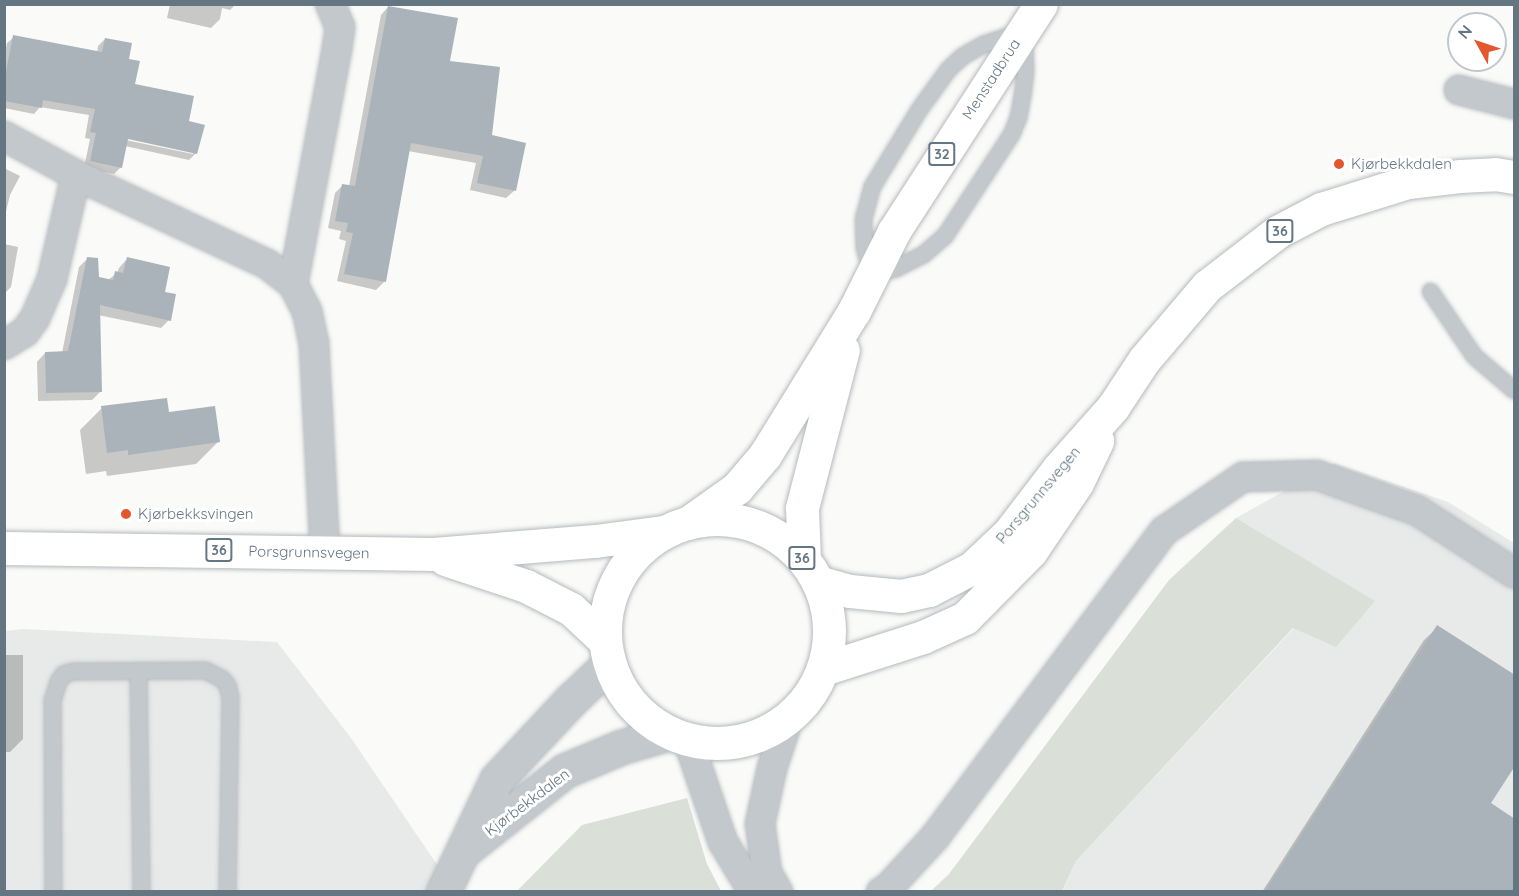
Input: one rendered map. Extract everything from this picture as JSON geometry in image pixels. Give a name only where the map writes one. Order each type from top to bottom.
[{"type":"main road","name":"Menstadbrua","points":[[607,652],[606,614],[613,589],[625,566],[643,547],[736,488],[765,455],[854,311],[914,197],[1032,17]]},
{"type":"main road","name":"Porsgrunnsvegen","points":[[823,669],[922,637],[965,618],[1031,551],[1077,483],[1113,407],[1144,360],[1207,286],[1277,232],[1321,209],[1408,182],[1495,174],[1515,177]]},
{"type":"main road","name":"Menstadbrua","points":[[811,571],[802,508],[829,396],[854,311]]},
{"type":"main road","name":"Porsgrunnsvegen","points":[[811,571],[850,591],[901,596],[929,590],[972,568],[1009,533],[1058,469],[1113,407]]},
{"type":"main road","name":"36","points":[[607,652],[618,686],[631,705],[649,721],[678,737],[714,744],[741,741],[767,732],[789,717],[809,695],[823,669],[829,640],[828,620],[811,571],[785,542],[763,529],[713,519],[676,527]]},
{"type":"main road","name":"Porsgrunnsvegen","points":[[4,548],[433,554],[595,541],[676,527]]},
{"type":"main road","name":"Porsgrunnsvegen","points":[[433,554],[526,586],[571,609],[607,652]]},
{"type":"street","points":[[293,284],[339,12]]},
{"type":"street","points":[[1459,90],[1515,104]]},
{"type":"street","points":[[4,136],[76,175],[267,264],[293,284],[307,311],[314,343],[325,552]]},
{"type":"street","points":[[4,345],[25,332],[35,318],[52,279],[76,175]]},
{"type":"street","points":[[880,891],[888,888],[935,837],[1164,531],[1243,477],[1317,475],[1418,511],[1515,573]]},
{"type":"street","name":"Kjørbekkdalen","points":[[443,891],[458,855],[497,780],[571,700],[607,652]]},
{"type":"street","points":[[778,891],[767,873],[760,824],[772,768],[789,717]]},
{"type":"street","points":[[678,737],[723,842],[749,885],[764,891]]},
{"type":"street","name":"Kjørbekkdalen","points":[[458,855],[564,771],[621,747],[678,737]]},
{"type":"lane","points":[[1032,17],[1022,95],[1018,117],[1011,134],[945,235],[923,254],[895,268],[871,275],[864,247],[863,219],[872,186],[919,109],[948,69],[962,56],[1032,17]]},
{"type":"lane","points":[[1430,291],[1474,356],[1515,390]]},
{"type":"lane","points":[[138,670],[141,891]]},
{"type":"lane","points":[[53,891],[52,700],[54,688],[63,674],[73,671],[138,670],[205,670],[215,673],[227,685],[230,697],[227,891]]},
{"type":"shaded area","points":[[1335,463],[1448,502],[1514,543],[1514,891],[1062,892],[1076,861],[1294,628],[1375,602],[1236,518]]},
{"type":"shaded area","points":[[1236,518],[1375,601],[1336,647],[1293,628],[1076,861],[1062,891],[931,891],[949,874],[1169,580]]},
{"type":"shaded area","points":[[23,629],[277,642],[351,738],[455,891],[5,892],[5,631]]},
{"type":"shaded area","points":[[687,798],[707,864],[721,891],[517,891],[582,825]]},
{"type":"building","points":[[388,6],[458,18],[450,61],[500,67],[492,135],[526,143],[516,191],[477,183],[483,156],[411,143],[386,282],[344,274],[353,233],[346,232],[348,223],[335,221],[342,184],[355,186]]},
{"type":"building","points":[[13,35],[102,52],[105,38],[132,43],[129,59],[140,61],[135,84],[194,96],[189,121],[205,125],[197,154],[128,139],[122,168],[90,161],[96,133],[90,132],[95,109],[43,100],[42,108],[4,101],[4,82]]},
{"type":"building","points":[[87,257],[98,258],[99,277],[113,280],[115,271],[123,273],[127,257],[170,267],[165,292],[176,294],[171,321],[100,305],[102,392],[46,393],[45,352],[68,351]]},
{"type":"building","points":[[167,398],[169,412],[215,406],[220,442],[128,455],[128,450],[107,453],[101,406]]},
{"type":"building","points":[[1437,625],[1515,675],[1515,766],[1491,803],[1515,819],[1515,891],[1265,891]]},
{"type":"place","name":"Kjørbekkdalen","points":[[1339,164]]},
{"type":"place","name":"Kjørbekksvingen","points":[[126,514]]}]
